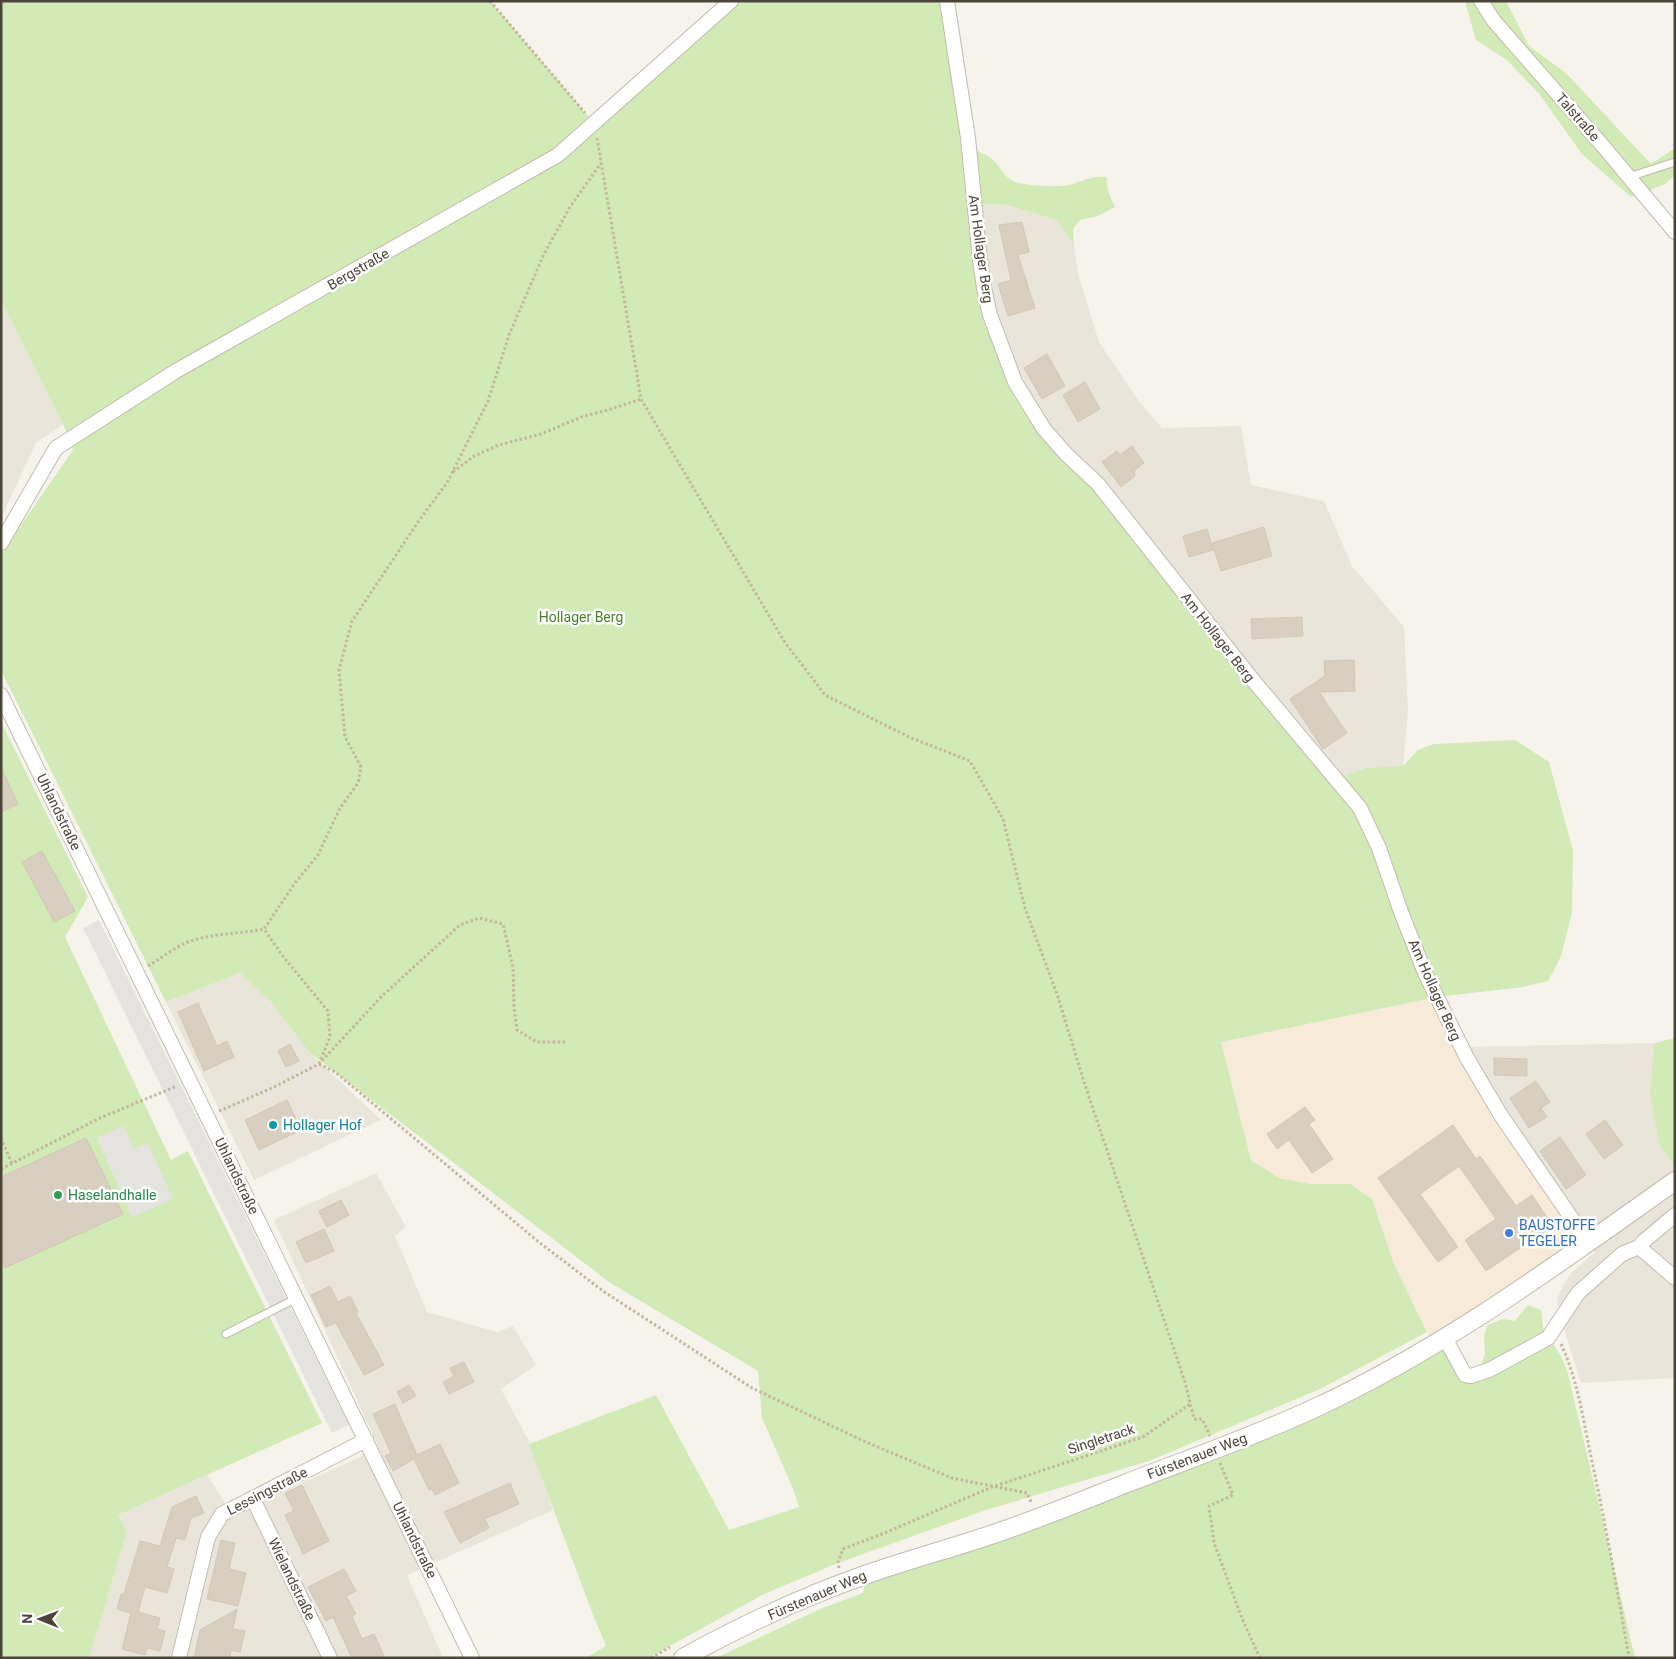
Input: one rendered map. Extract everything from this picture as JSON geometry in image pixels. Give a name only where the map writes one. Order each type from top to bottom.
[{"type":"street","name":"Bergstraße","points":[[1,543],[56,448],[176,371],[558,155],[731,1]]},
{"type":"street","name":"Am Hollager Berg","points":[[947,1],[968,138],[984,288],[990,315],[1015,382],[1044,429],[1066,454],[1098,484],[1252,679],[1360,808],[1378,848],[1425,973],[1467,1058],[1500,1114],[1588,1242]]},
{"type":"street","name":"Talstraße","points":[[1481,1],[1494,21],[1675,232]]},
{"type":"street","name":"Uhlandstraße","points":[[1,695],[472,1658]]},
{"type":"street","name":"Fürstenauer Weg","points":[[683,1658],[733,1630],[839,1584],[936,1551],[1004,1531],[1215,1450],[1314,1409],[1445,1338],[1675,1181]]},
{"type":"street","points":[[1445,1338],[1465,1375],[1471,1376],[1489,1370],[1548,1338],[1578,1292],[1622,1254],[1639,1248],[1644,1241],[1675,1215]]},
{"type":"street","points":[[1639,1248],[1675,1278]]},
{"type":"street","name":"Lessingstraße","points":[[179,1658],[208,1537],[222,1514],[366,1440]]},
{"type":"street","name":"Wielandstraße","points":[[253,1499],[330,1658]]},
{"type":"lane","points":[[1629,177],[1675,162]]},
{"type":"lane","points":[[226,1334],[296,1298]]},
{"type":"path","points":[[490,1],[594,124],[641,399],[784,641],[825,695],[909,737],[970,761],[1003,819],[1025,908],[1058,997],[1084,1082],[1185,1382],[1194,1419],[1202,1419],[1209,1434]]},
{"type":"path","points":[[136,972],[187,942],[264,929],[295,883],[318,855],[340,808],[358,783],[361,767],[345,736],[338,670],[352,621],[452,472],[488,401],[509,335],[544,254],[570,207],[601,163]]},
{"type":"path","points":[[452,472],[474,456],[499,445],[541,434],[584,416],[641,399]]},
{"type":"path","points":[[208,1117],[319,1064],[382,996],[427,954],[460,925],[479,918],[503,924],[513,967],[514,1008],[517,1030],[538,1042],[565,1042]]},
{"type":"path","points":[[264,929],[282,956],[328,1011],[330,1037],[319,1064]]},
{"type":"path","points":[[319,1064],[335,1072],[540,1243],[603,1291],[752,1388],[868,1443],[952,1478],[1027,1493],[1038,1518]]},
{"type":"path","points":[[1,1169],[100,1118],[190,1081]]},
{"type":"path","points":[[1,1138],[12,1164]]},
{"type":"path","points":[[1552,1331],[1557,1335],[1568,1358],[1575,1384],[1598,1485],[1629,1658]]},
{"type":"path","name":"Singletrack","points":[[839,1584],[838,1562],[843,1549],[992,1487],[1143,1437],[1190,1404]]},
{"type":"path","points":[[1224,1472],[1233,1495],[1209,1506],[1214,1542],[1243,1621],[1260,1658]]},
{"type":"shaded area","points":[[974,203],[1007,205],[1057,220],[1074,245],[1078,274],[1099,342],[1138,400],[1162,428],[1241,426],[1251,485],[1324,501],[1352,566],[1404,627],[1408,710],[1403,767],[1366,768],[1334,779],[1066,454],[1002,350]]},
{"type":"shaded area","points":[[1,300],[63,424],[36,443],[1,518]]},
{"type":"shaded area","points":[[99,920],[349,1425],[332,1433],[83,928]]},
{"type":"shaded area","points":[[240,973],[272,1003],[309,1052],[381,1120],[254,1180],[166,1002]]},
{"type":"shaded area","points":[[1437,997],[1467,1058],[1588,1242],[1434,1345],[1394,1264],[1372,1199],[1350,1184],[1310,1184],[1279,1178],[1251,1160],[1221,1042]]},
{"type":"shaded area","points":[[1655,1043],[1659,1144],[1675,1167],[1675,1378],[1581,1383],[1562,1323],[1557,1297],[1570,1274],[1595,1252],[1542,1177],[1461,1047]]},
{"type":"shaded area","points":[[124,1126],[134,1149],[148,1143],[173,1199],[132,1217],[97,1138]]},
{"type":"shaded area","points":[[376,1173],[406,1227],[395,1236],[427,1312],[497,1332],[513,1326],[536,1365],[501,1389],[530,1443],[553,1510],[407,1575],[443,1658],[89,1658],[127,1532],[118,1515],[207,1475],[233,1515],[379,1448],[274,1220]]},
{"type":"green space","name":"Hollager Berg","points":[[1,1],[490,1],[594,123],[731,1],[947,1],[969,148],[990,158],[1011,180],[1027,185],[1060,186],[1093,178],[1106,177],[1108,191],[1115,207],[1098,216],[1080,220],[1073,229],[1074,245],[1057,220],[1007,205],[975,203],[984,288],[1015,382],[1334,779],[1366,768],[1403,766],[1418,750],[1434,744],[1515,740],[1549,762],[1573,851],[1572,913],[1561,956],[1548,981],[1523,987],[1437,997],[1221,1042],[1251,1160],[1279,1178],[1310,1184],[1350,1184],[1372,1199],[1394,1264],[1427,1332],[1320,1389],[1149,1461],[983,1511],[838,1563],[764,1594],[648,1658],[585,1658],[606,1646],[529,1444],[656,1395],[729,1530],[799,1507],[794,1491],[762,1418],[758,1371],[609,1282],[309,1052],[272,1003],[240,973],[166,1002],[1,670],[1,554],[73,450],[63,424],[1,300]]},
{"type":"green space","points":[[1465,1],[1506,1],[1529,46],[1566,73],[1651,164],[1675,148],[1675,175],[1665,184],[1631,197],[1582,154],[1540,95],[1507,60],[1476,40]]},
{"type":"green space","points":[[1,722],[88,897],[65,937],[171,1160],[188,1151],[322,1423],[118,1515],[127,1532],[89,1658],[1,1658]]},
{"type":"green space","points":[[1675,1038],[1675,1167],[1659,1144],[1650,1092],[1655,1043]]},
{"type":"green space","points":[[1528,1305],[1541,1310],[1543,1328],[1562,1358],[1568,1374],[1635,1658],[716,1658],[820,1609],[863,1593],[866,1574],[1170,1468],[1445,1338],[1465,1375],[1478,1374],[1485,1354],[1484,1335],[1488,1325],[1503,1319],[1515,1321]]},
{"type":"building","points":[[1022,222],[1029,252],[1018,255],[1035,308],[1008,316],[998,284],[1011,280],[999,225]]},
{"type":"building","points":[[1047,354],[1065,386],[1042,399],[1024,368]]},
{"type":"building","points":[[1085,382],[1100,409],[1078,422],[1063,395]]},
{"type":"building","points":[[1132,446],[1144,463],[1134,471],[1135,476],[1121,487],[1102,462],[1117,451],[1120,455]]},
{"type":"building","points":[[1264,527],[1272,556],[1221,571],[1212,543]]},
{"type":"building","points":[[1207,529],[1213,550],[1189,557],[1183,536]]},
{"type":"building","points":[[1302,617],[1303,636],[1252,639],[1251,619]]},
{"type":"building","points":[[1354,660],[1355,691],[1319,692],[1347,733],[1323,749],[1290,699],[1325,676],[1324,661]]},
{"type":"building","points":[[1,767],[18,804],[1,812]]},
{"type":"building","points":[[42,851],[75,911],[54,922],[22,862]]},
{"type":"building","points":[[198,1003],[217,1046],[227,1041],[234,1057],[204,1071],[178,1012]]},
{"type":"building","points":[[290,1044],[299,1061],[286,1067],[278,1051]]},
{"type":"building","points":[[1494,1058],[1527,1059],[1527,1076],[1494,1075]]},
{"type":"building","points":[[1536,1081],[1550,1102],[1541,1108],[1547,1117],[1529,1128],[1510,1098]]},
{"type":"building","name":"Hollager Hof","points":[[287,1100],[301,1130],[259,1150],[245,1120]]},
{"type":"building","points":[[1305,1107],[1315,1120],[1309,1124],[1333,1159],[1312,1173],[1289,1140],[1277,1149],[1267,1134]]},
{"type":"building","points":[[1605,1120],[1623,1145],[1604,1159],[1586,1134]]},
{"type":"building","points":[[1453,1125],[1476,1159],[1480,1156],[1516,1206],[1532,1195],[1553,1226],[1486,1271],[1465,1240],[1496,1219],[1459,1166],[1420,1194],[1458,1247],[1438,1262],[1378,1178]]},
{"type":"building","points":[[1560,1137],[1586,1175],[1566,1189],[1540,1151]]},
{"type":"building","name":"Haselandhalle","points":[[86,1138],[123,1214],[5,1268],[1,1260],[1,1177]]},
{"type":"building","points":[[341,1200],[349,1215],[327,1227],[319,1211]]},
{"type":"building","points":[[324,1229],[334,1251],[306,1263],[296,1242]]},
{"type":"building","points":[[330,1286],[338,1302],[350,1296],[358,1312],[356,1313],[384,1365],[364,1375],[336,1323],[326,1327],[311,1295]]},
{"type":"building","points":[[464,1362],[474,1382],[449,1394],[443,1382],[454,1376],[450,1368]]},
{"type":"building","points":[[409,1385],[416,1396],[403,1403],[397,1392]]},
{"type":"building","points":[[395,1404],[417,1455],[440,1444],[459,1483],[435,1495],[432,1489],[429,1490],[414,1459],[393,1471],[385,1456],[391,1453],[373,1414]]},
{"type":"building","points":[[510,1483],[519,1504],[485,1519],[489,1528],[460,1543],[444,1512]]},
{"type":"building","points":[[302,1485],[329,1541],[303,1554],[285,1515],[294,1511],[285,1493]]},
{"type":"building","points":[[196,1496],[204,1513],[191,1518],[185,1540],[176,1538],[167,1567],[174,1569],[167,1593],[145,1587],[138,1612],[160,1618],[157,1629],[165,1631],[160,1651],[147,1648],[145,1655],[122,1649],[131,1613],[117,1609],[121,1594],[124,1594],[140,1541],[160,1546],[172,1507]]},
{"type":"building","points":[[221,1540],[235,1543],[229,1569],[246,1573],[238,1606],[207,1599]]},
{"type":"building","points":[[344,1569],[356,1591],[346,1596],[356,1614],[352,1616],[362,1639],[374,1634],[385,1658],[352,1658],[333,1617],[326,1621],[308,1587]]},
{"type":"building","points":[[237,1609],[233,1629],[245,1631],[240,1652],[231,1650],[230,1658],[194,1658],[200,1630]]},
{"type":"place","name":"Hollager Hof","points":[[273,1125]]},
{"type":"place","name":"Haselandhalle","points":[[58,1195]]},
{"type":"place","name":"BAUSTOFFE TEGELER","points":[[1509,1233]]}]
